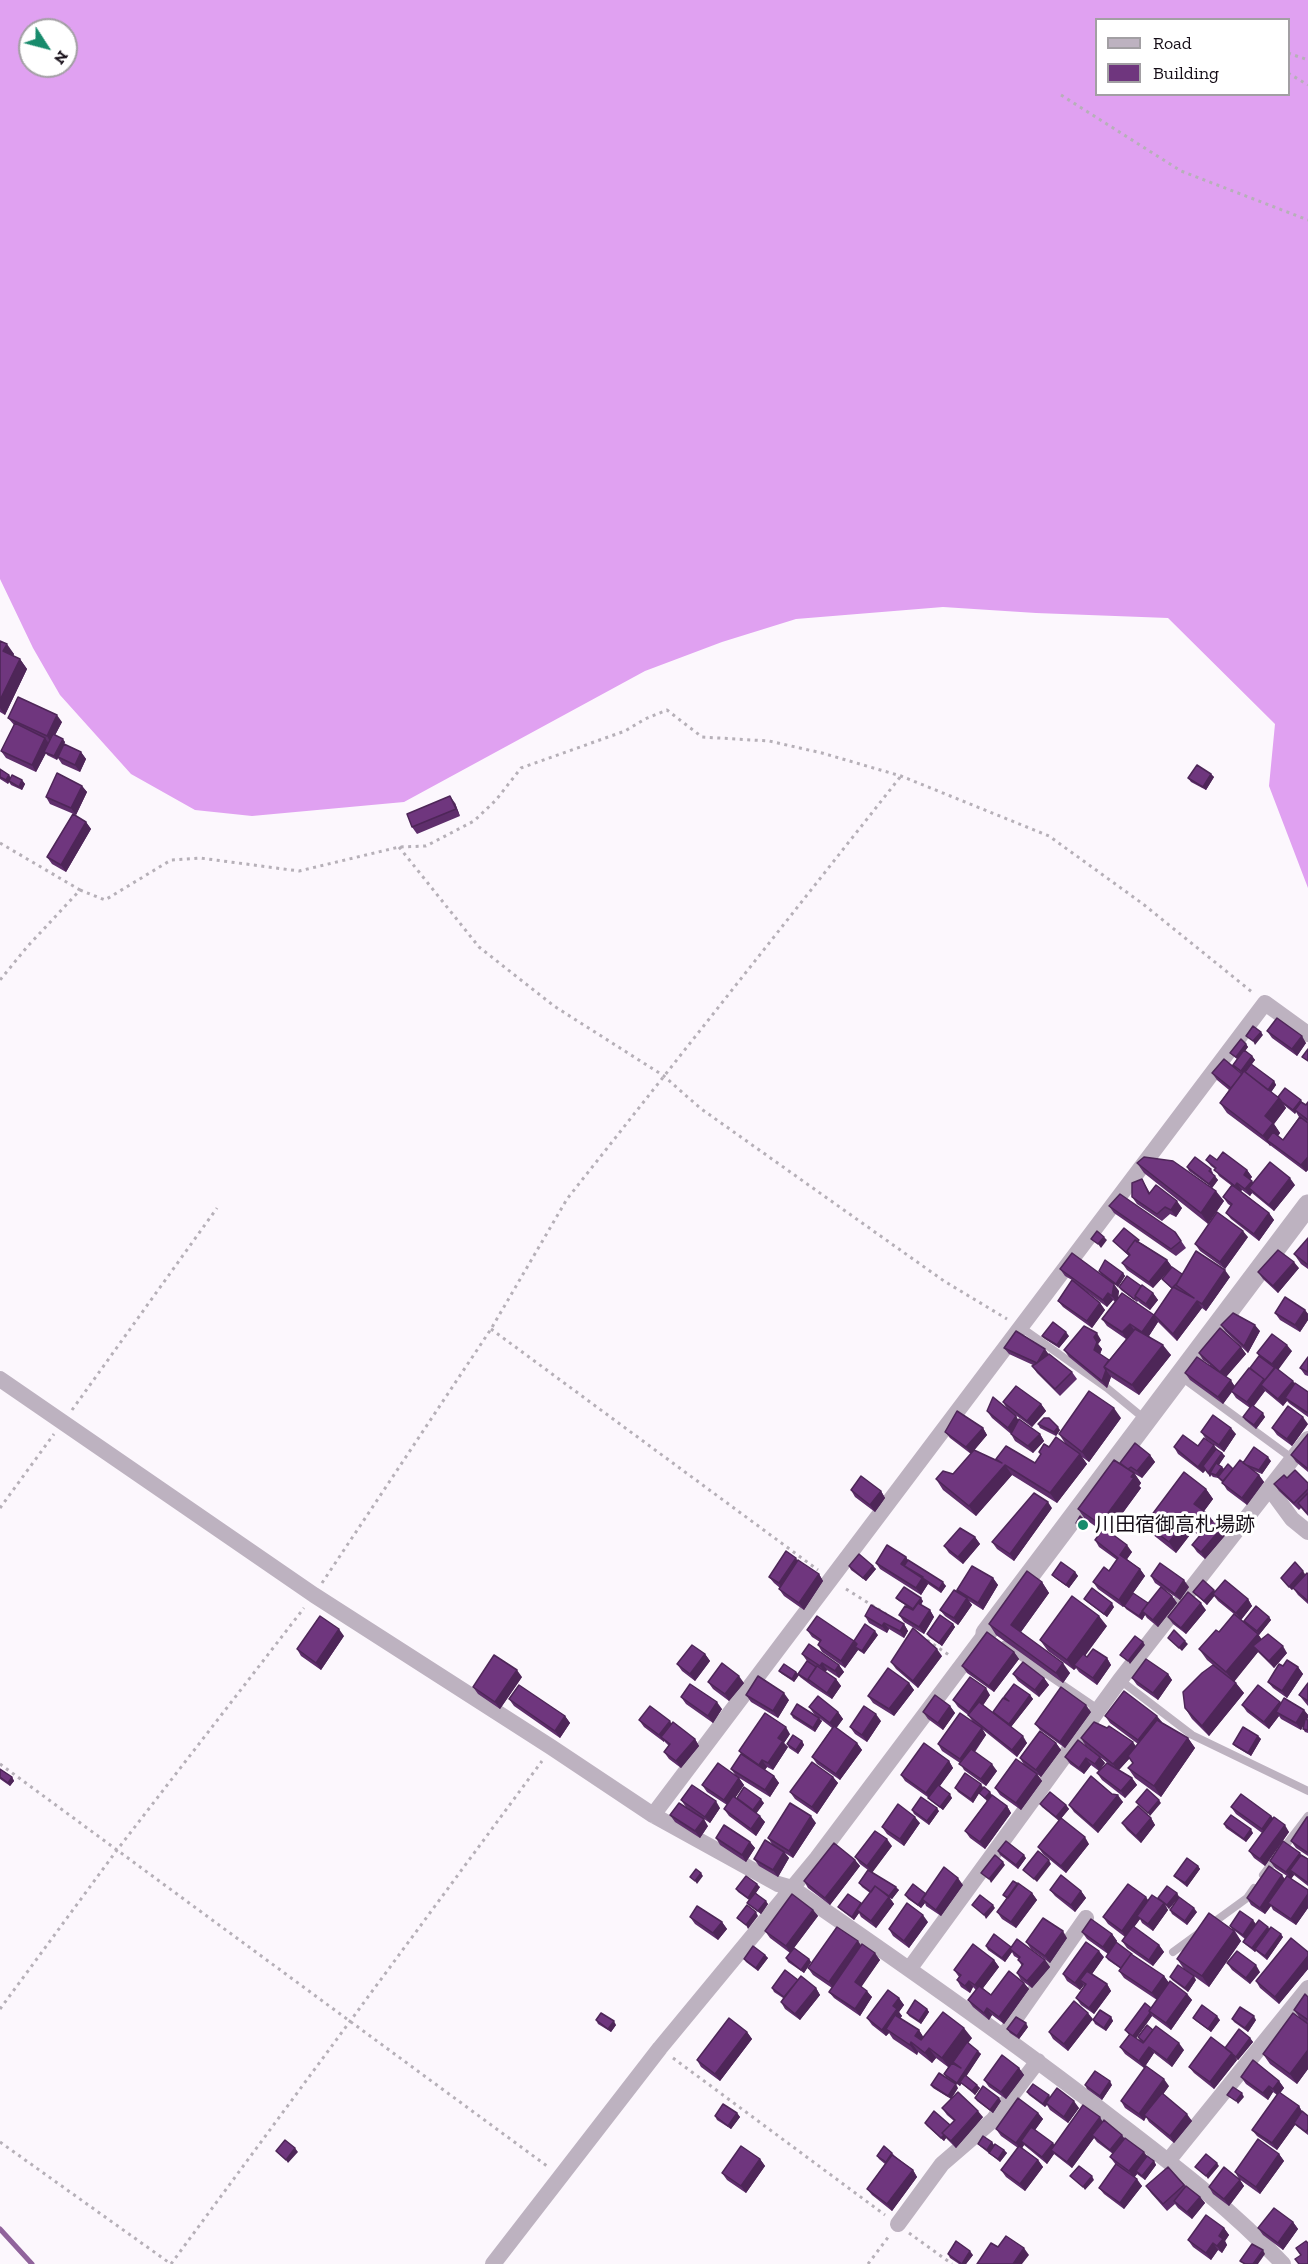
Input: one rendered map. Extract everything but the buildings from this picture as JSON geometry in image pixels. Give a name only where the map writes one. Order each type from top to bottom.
[{"type":"street","points":[[653,1815],[1265,1003],[1308,1034]]},
{"type":"street","points":[[493,2264],[660,2048],[818,1858],[1308,1205]]},
{"type":"street","points":[[0,1379],[314,1595],[653,1815],[778,1884],[792,1888],[909,1968],[1038,2061],[1168,2161],[1251,2230],[1283,2264]]},
{"type":"street","points":[[909,1968],[1098,1709],[1308,1439]]},
{"type":"street","points":[[1270,1489],[1292,1520],[1308,1532]]},
{"type":"street","points":[[1003,2036],[1086,1918]]},
{"type":"street","points":[[1168,2161],[1308,1988]]},
{"type":"street","points":[[897,2224],[942,2164],[993,2120],[1038,2061]]},
{"type":"lane","points":[[1022,1328],[1107,1388],[1146,1420]]},
{"type":"lane","points":[[1180,1376],[1293,1459]]},
{"type":"lane","points":[[986,1633],[1098,1709]]},
{"type":"lane","points":[[1120,1680],[1192,1736],[1308,1791]]},
{"type":"lane","points":[[1173,1952],[1247,1898],[1308,1816]]},
{"type":"path","points":[[1290,54],[1308,60]]},
{"type":"path","points":[[1290,74],[1308,85]]},
{"type":"path","points":[[1061,95],[1181,171],[1308,220]]},
{"type":"path","points":[[0,843],[80,890],[105,900],[171,860],[200,858],[299,871],[399,847],[426,846],[474,821],[496,800],[521,768],[625,731],[667,710],[702,736],[769,741],[822,753],[901,776],[1049,836],[1143,904],[1265,1003]]},
{"type":"path","points":[[0,2009],[117,1850],[314,1595],[491,1329],[567,1199],[901,776]]},
{"type":"path","points":[[399,847],[480,947],[554,1006],[664,1076],[700,1108],[944,1281],[1022,1328]]},
{"type":"path","points":[[0,980],[80,890]]},
{"type":"path","points":[[0,1508],[217,1208]]},
{"type":"path","points":[[491,1329],[831,1579],[889,1616]]},
{"type":"path","points":[[918,1635],[963,1664]]},
{"type":"path","points":[[0,2142],[171,2264],[551,1747]]},
{"type":"path","points":[[0,1764],[560,2176]]},
{"type":"path","points":[[660,2048],[952,2264]]},
{"type":"path","points":[[868,2264],[897,2224]]},
{"type":"shaded area","points":[[0,0],[1308,0],[1308,888],[1269,786],[1275,724],[1168,618],[943,607],[796,619],[722,642],[645,671],[404,802],[252,816],[195,810],[131,774],[60,695],[33,648],[0,579]]},
{"type":"waterway","points":[[0,2229],[32,2264]]},
{"type":"place","name":"川田宿御高札場跡","points":[[1083,1525]]}]
